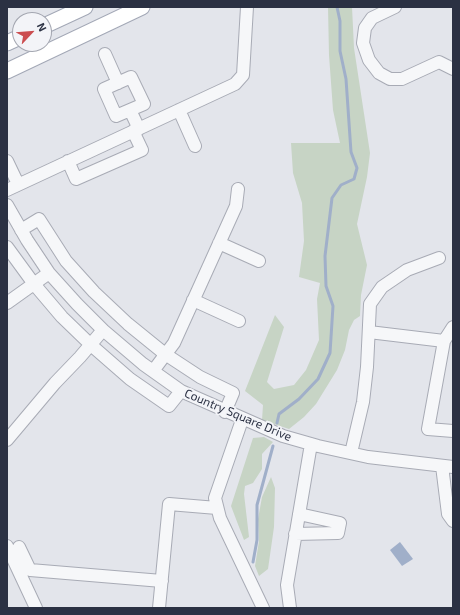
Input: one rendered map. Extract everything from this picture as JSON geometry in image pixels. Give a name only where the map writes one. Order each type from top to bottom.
[{"type":"main road","points":[[52,22],[85,7]]},
{"type":"main road","points":[[7,71],[142,7]]},
{"type":"street","points":[[238,7],[246,25]]},
{"type":"street","points":[[7,190],[236,84],[242,75],[247,7]]},
{"type":"street","points":[[395,7],[372,18],[364,28],[363,43],[369,60],[379,73],[390,79],[402,79],[440,62],[453,69]]},
{"type":"street","points":[[105,54],[118,83]]},
{"type":"street","points":[[132,77],[144,104],[130,110],[116,116],[104,89],[132,77]]},
{"type":"street","points":[[68,161],[76,179],[142,150],[130,110]]},
{"type":"street","points":[[179,110],[195,146]]},
{"type":"street","points":[[7,161],[18,184]]},
{"type":"street","points":[[153,371],[174,343],[236,206],[238,189]]},
{"type":"street","name":"Country Square Drive","points":[[7,205],[21,230],[49,273],[79,306],[103,330],[153,371],[181,391],[242,420],[283,436],[311,444],[351,453],[448,467]]},
{"type":"street","points":[[21,230],[39,219],[66,261],[94,292],[128,324],[165,354],[200,377],[233,393],[225,412]]},
{"type":"street","points":[[219,243],[260,261]]},
{"type":"street","points":[[7,247],[34,284],[62,317],[90,345],[130,379],[169,406],[181,391]]},
{"type":"street","points":[[351,453],[363,402],[370,304],[382,287],[407,270],[439,258]]},
{"type":"street","points":[[7,303],[49,273]]},
{"type":"street","points":[[79,306],[94,292]]},
{"type":"street","points":[[193,300],[239,321]]},
{"type":"street","points":[[453,327],[444,341],[428,429],[453,431]]},
{"type":"street","points":[[7,440],[55,383],[103,330]]},
{"type":"street","points":[[369,332],[444,341]]},
{"type":"street","points":[[242,420],[215,498],[220,518],[263,608]]},
{"type":"street","points":[[290,608],[287,585],[311,444]]},
{"type":"street","points":[[448,467],[448,514],[453,521]]},
{"type":"street","points":[[159,608],[169,504],[217,508]]},
{"type":"street","points":[[295,534],[338,533],[340,523],[299,514]]},
{"type":"street","points":[[13,546],[30,570],[162,581]]},
{"type":"street","points":[[13,546],[36,608]]},
{"type":"green space","points":[[328,7],[352,7],[354,48],[370,153],[367,177],[357,224],[367,265],[361,295],[360,316],[354,320],[349,330],[345,350],[337,370],[316,404],[304,417],[289,429],[262,420],[263,405],[245,391],[275,315],[284,327],[267,382],[274,389],[294,385],[306,370],[319,340],[317,299],[320,283],[299,277],[304,241],[302,203],[293,173],[291,143],[340,143],[333,110],[329,55]]},
{"type":"green space","points":[[264,437],[273,442],[262,454],[262,469],[253,483],[245,486],[244,494],[249,537],[244,540],[231,506],[253,438]]},
{"type":"green space","points":[[271,477],[275,488],[274,527],[268,569],[259,576],[255,566],[259,541],[258,519],[262,497]]},
{"type":"water","points":[[400,542],[413,559],[402,566],[390,550]]},
{"type":"waterway","points":[[277,423],[279,414],[299,399],[318,379],[330,353],[333,306],[326,286],[325,256],[332,198],[341,185],[354,179],[357,168],[351,152],[346,79],[340,51],[340,21],[337,7]]},
{"type":"waterway","points":[[253,562],[257,540],[257,505],[273,446]]}]
